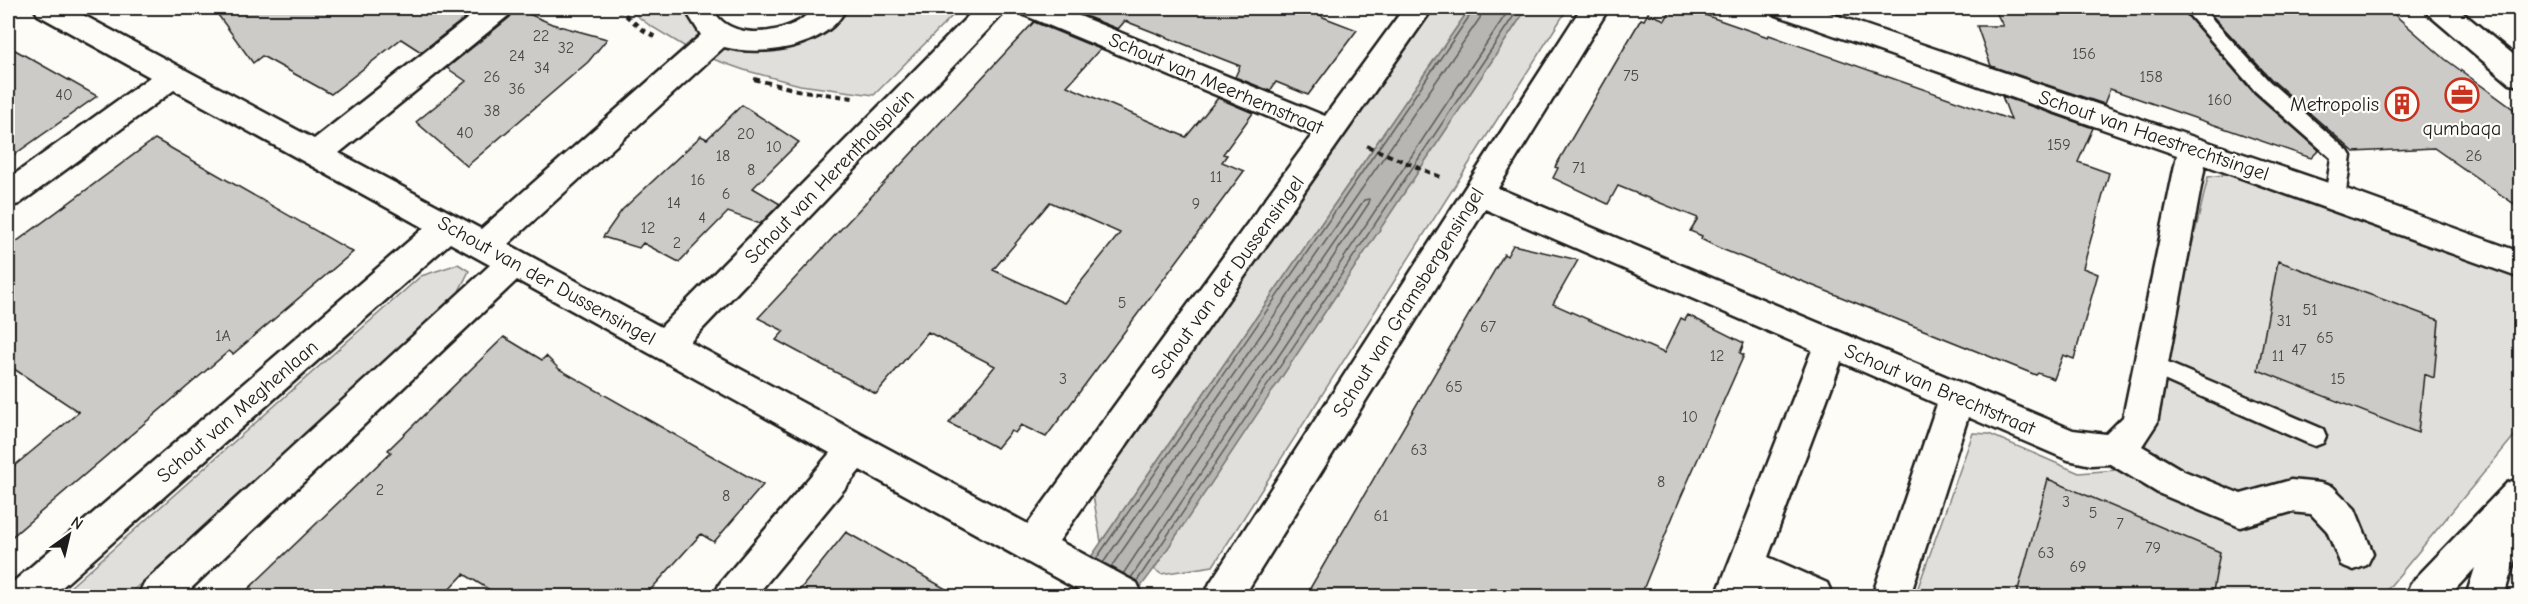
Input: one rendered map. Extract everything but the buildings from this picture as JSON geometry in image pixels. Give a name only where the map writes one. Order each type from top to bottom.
[{"type":"street","points":[[316,155],[499,8]]},
{"type":"street","points":[[698,8],[704,22],[720,34],[753,42],[787,37],[809,27],[832,8]]},
{"type":"street","name":"Schout van Herenthalsplein","points":[[665,345],[992,8]]},
{"type":"street","name":"Schout van Meerhemstraat","points":[[1034,8],[1346,137]]},
{"type":"street","name":"Schout van der Dussensingel","points":[[1048,555],[1346,137],[1419,8]]},
{"type":"street","name":"Schout van Gramsbergensingel","points":[[1223,597],[1465,187],[1595,8]]},
{"type":"street","name":"Schout van Haestrechtsingel","points":[[1786,8],[2335,198],[2520,265]]},
{"type":"street","points":[[2439,8],[2520,76]]},
{"type":"street","name":"Schout van der Dussensingel","points":[[60,10],[316,155],[1124,597]]},
{"type":"street","points":[[157,597],[720,34]]},
{"type":"street","points":[[8,195],[173,76]]},
{"type":"street","points":[[2193,149],[2139,423],[2127,439],[2115,449],[2171,483],[2240,511],[2291,496],[2320,499],[2342,521],[2354,553]]},
{"type":"street","name":"Schout van Brechtstraat","points":[[1465,187],[2068,444],[2092,451],[2115,449]]},
{"type":"street","name":"Schout van Meghenlaan","points":[[25,597],[448,226]]},
{"type":"street","points":[[1814,597],[1741,581],[1832,342]]},
{"type":"street","points":[[1890,597],[1957,396]]},
{"type":"street","points":[[734,597],[855,449]]},
{"type":"street","points":[[2424,597],[2518,497]]},
{"type":"street","points":[[2485,597],[2518,497]]},
{"type":"lane","points":[[2192,8],[2262,86],[2341,156],[2335,198]]},
{"type":"lane","points":[[2149,364],[2315,436]]},
{"type":"path","points":[[2513,8],[2520,13]]},
{"type":"path","points":[[1346,137],[1465,187]]},
{"type":"shaded area","points":[[627,8],[698,8],[704,22],[713,30],[689,49],[649,25]]},
{"type":"shaded area","points":[[832,8],[960,8],[874,95],[800,85],[744,70],[704,56],[726,37],[753,42]]},
{"type":"shaded area","points":[[1434,8],[1470,8],[1101,542],[1093,495]]},
{"type":"shaded area","points":[[1527,8],[1568,8],[1213,566],[1161,574],[1154,569]]},
{"type":"shaded area","points":[[2231,174],[2520,278],[2520,429],[2382,596],[1915,596],[1973,433],[1989,434],[2079,473],[2140,468],[2208,177]]},
{"type":"shaded area","points":[[458,264],[469,271],[455,299],[127,596],[60,596],[421,276]]},
{"type":"water","points":[[1470,8],[1527,8],[1154,569],[1134,596],[1064,596]]},
{"type":"place","name":"qumbaqa","points":[[2462,95]]},
{"type":"place","name":"Metropolis","points":[[2402,104]]}]
